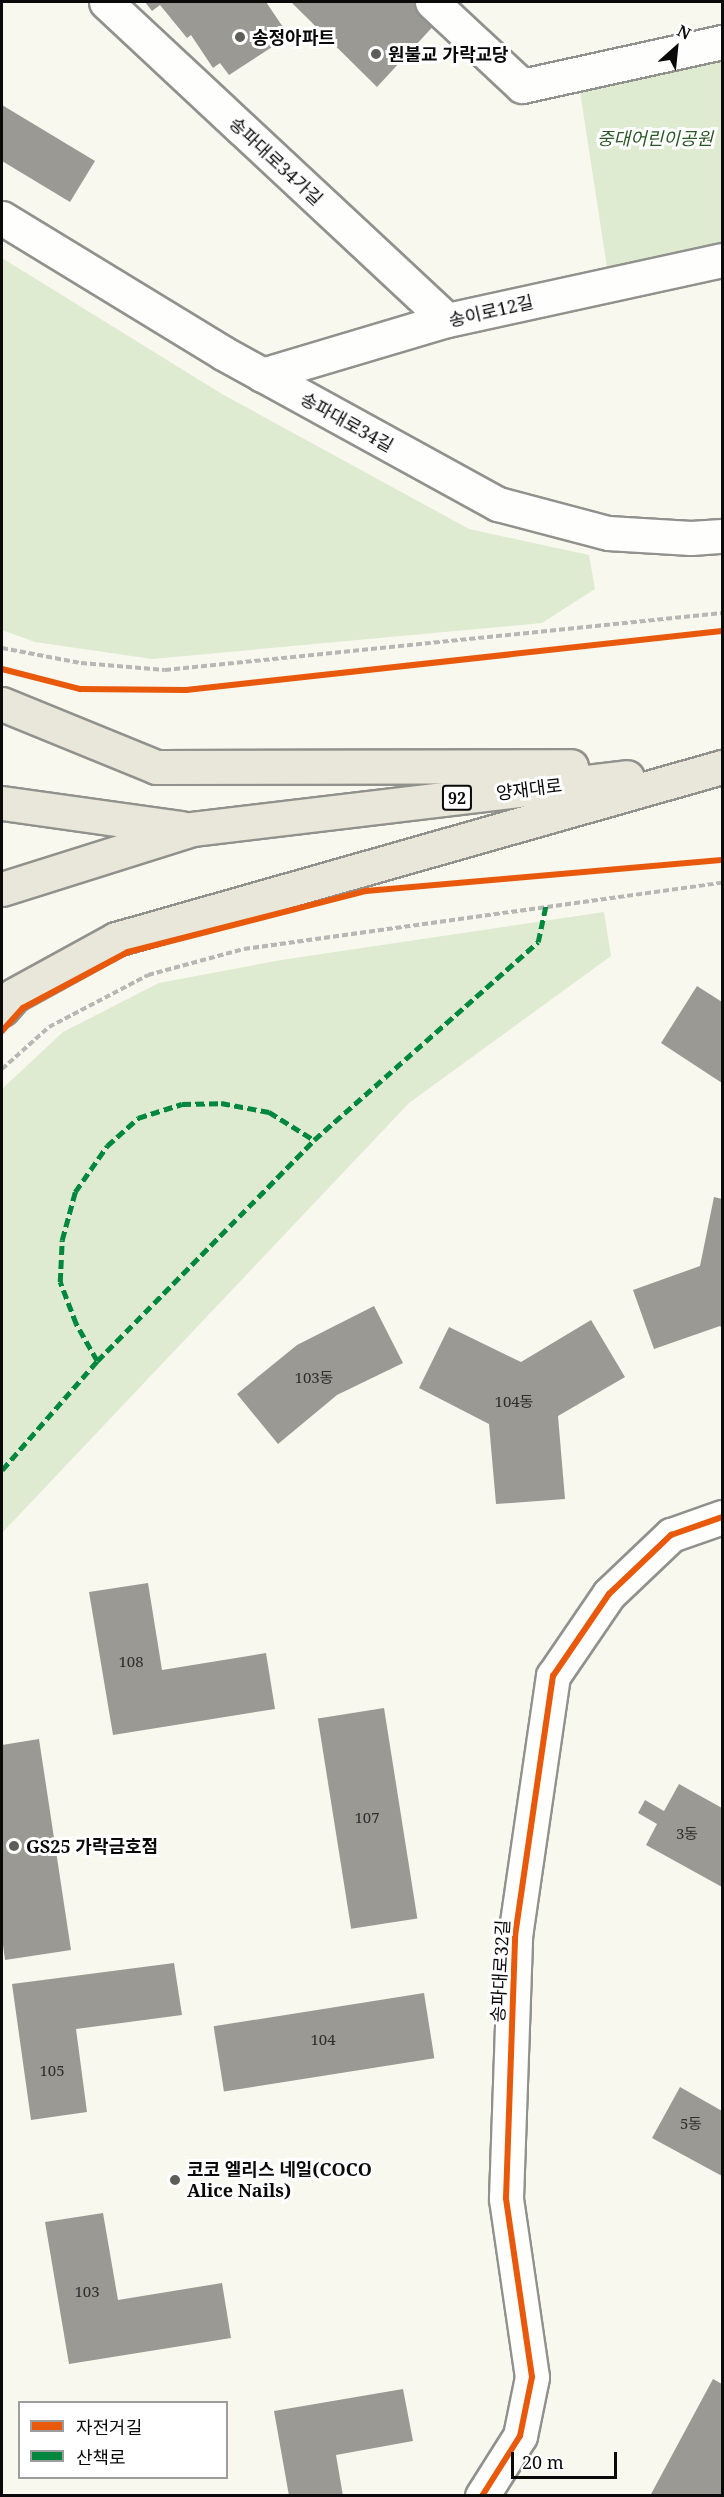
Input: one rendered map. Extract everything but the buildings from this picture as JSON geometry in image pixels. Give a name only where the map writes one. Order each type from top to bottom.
[{"type":"main road","points":[[2,704],[156,768],[723,766]]},
{"type":"main road","points":[[2,1009],[14,995],[116,939],[723,766]]},
{"type":"main road","name":"양재대로","points":[[2,889],[192,829],[723,766]]},
{"type":"main road","name":"양재대로","points":[[2,803],[192,829]]},
{"type":"street","name":"송파대로34가길","points":[[106,2],[447,320]]},
{"type":"street","points":[[432,2],[522,86],[723,42]]},
{"type":"street","name":"송파대로34길","points":[[2,218],[262,375],[498,504],[608,533],[691,538],[723,536]]},
{"type":"street","name":"송이로12길","points":[[262,375],[447,320],[723,260]]},
{"type":"street","name":"송파대로32길","points":[[482,2496],[520,2436],[532,2377],[506,2198],[515,1936],[553,1676],[609,1593],[671,1535],[723,1517]]},
{"type":"path","points":[[2,648],[81,663],[165,670],[723,613]]},
{"type":"path","points":[[2,1069],[49,1027],[148,975],[244,949],[723,883]]},
{"type":"green space","name":"중대어린이공원","points":[[722,53],[722,249],[608,274],[579,85]]},
{"type":"green space","points":[[2,258],[222,394],[469,529],[589,555],[595,589],[542,623],[152,659],[35,642],[2,630]]},
{"type":"green space","points":[[604,912],[611,956],[409,1103],[2,1533],[2,1089],[63,1032],[159,983],[281,960]]},
{"type":"marked path","points":[[2,1470],[97,1361],[314,1140],[538,942],[546,905]]},
{"type":"marked path","points":[[97,1361],[76,1324],[60,1282],[62,1240],[75,1192],[107,1146],[138,1118],[182,1104],[221,1103],[269,1112],[314,1140]]},
{"type":"cycle path","points":[[2,669],[80,689],[186,690],[722,631]]},
{"type":"cycle path","points":[[2,1031],[23,1008],[128,952],[366,891],[722,860]]},
{"type":"cycle path","points":[[482,2496],[520,2436],[532,2377],[506,2198],[515,1936],[553,1676],[609,1594],[671,1535],[722,1517]]},
{"type":"place","name":"송정아파트","points":[[240,37]]},
{"type":"place","name":"원불교 가락교당","points":[[376,54]]},
{"type":"place","name":"GS25 가락금호점","points":[[14,1846]]},
{"type":"place","name":"코코 엘리스 네일(COCO Alice Nails)","points":[[175,2180]]}]
